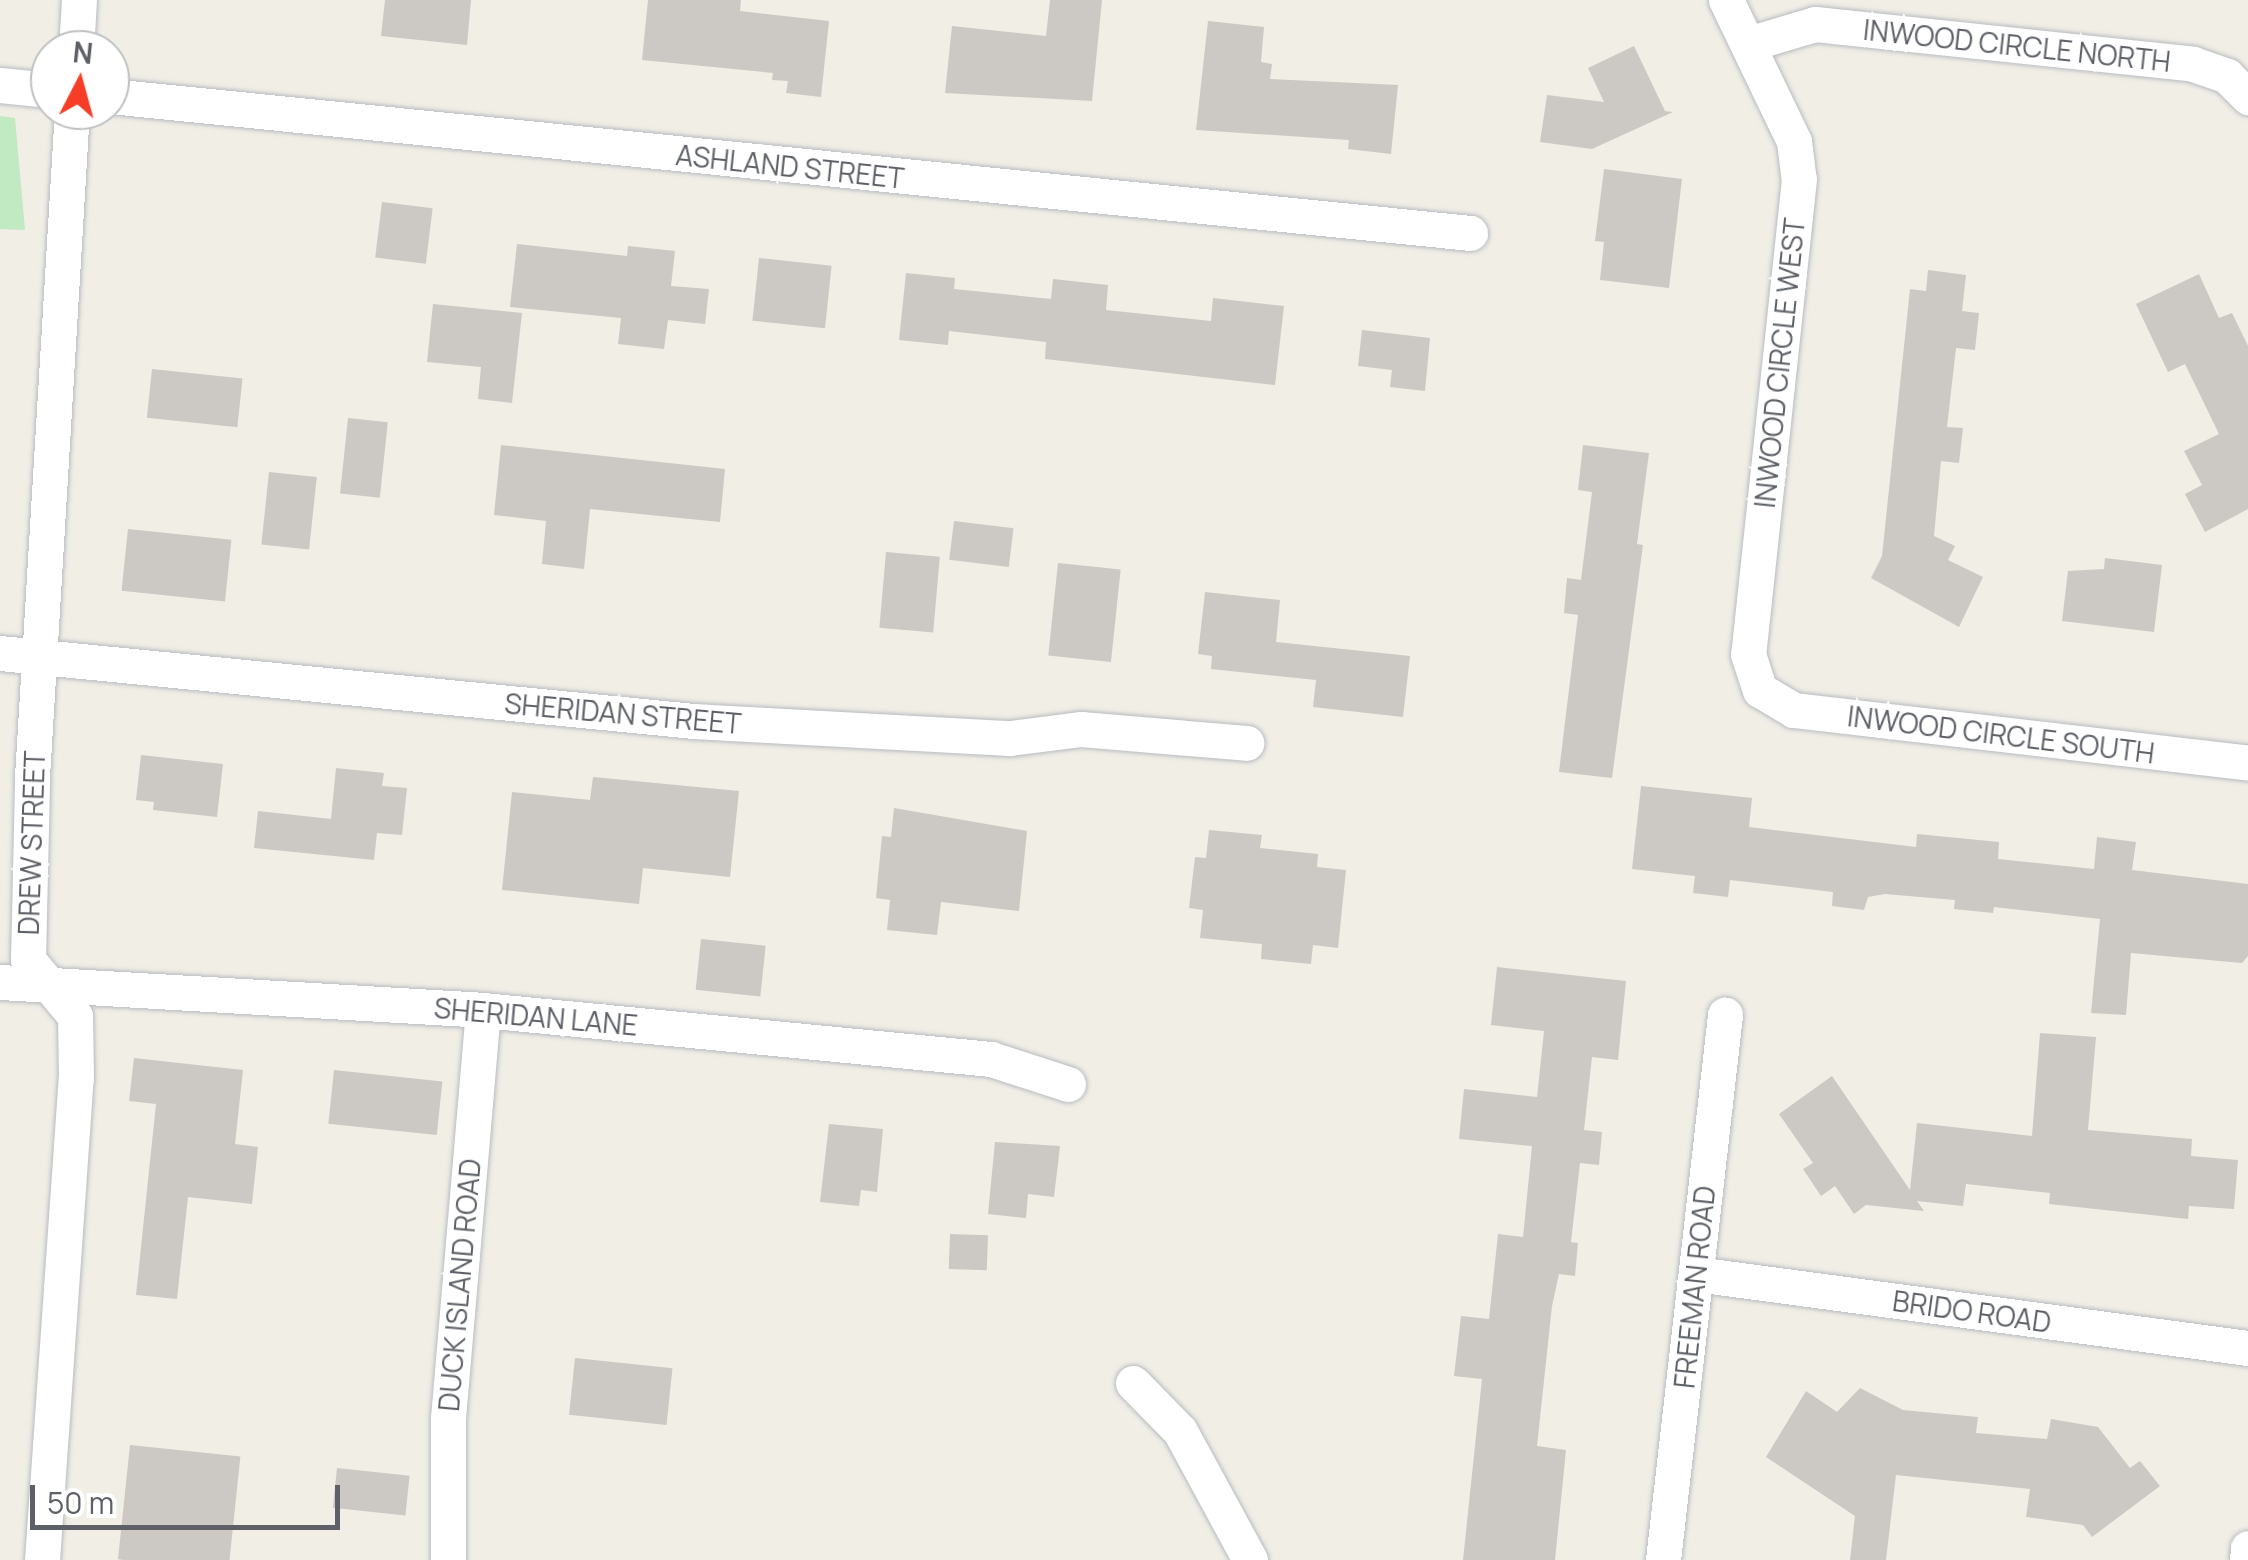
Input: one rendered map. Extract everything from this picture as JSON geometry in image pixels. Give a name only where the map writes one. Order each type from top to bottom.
[{"type":"street","points":[[77,30],[78,0]]},
{"type":"street","name":"INWOOD CIRCLE WEST","points":[[1726,0],[1794,141],[1799,179],[1748,654],[1760,690]]},
{"type":"street","name":"INWOOD CIRCLE NORTH","points":[[1748,44],[1815,24],[2192,64],[2238,86]]},
{"type":"street","points":[[0,85],[30,88]]},
{"type":"street","name":"ASHLAND STREET","points":[[130,98],[1470,232]]},
{"type":"street","name":"DREW STREET","points":[[42,1560],[76,1078],[74,1016],[28,960],[39,657],[71,130]]},
{"type":"street","name":"SHERIDAN STREET","points":[[0,653],[693,721],[1010,738],[1081,729],[1246,743]]},
{"type":"street","name":"INWOOD CIRCLE SOUTH","points":[[1760,690],[1794,710],[2248,762]]},
{"type":"street","name":"SHERIDAN LANE","points":[[0,982],[52,988],[230,991],[483,1010],[992,1059],[1068,1084]]},
{"type":"street","name":"DUCK ISLAND ROAD","points":[[448,1560],[448,1418],[483,1010]]},
{"type":"street","name":"FREEMAN ROAD","points":[[1663,1560],[1726,1014]]},
{"type":"street","name":"BRIDO ROAD","points":[[1696,1274],[2248,1348]]},
{"type":"street","points":[[1133,1383],[1180,1431],[1250,1560]]},
{"type":"street","points":[[2246,1560],[2248,1548]]},
{"type":"green space","points":[[0,116],[15,118],[25,230],[0,229]]},
{"type":"building","points":[[385,0],[471,0],[467,45],[381,36]]},
{"type":"building","points":[[648,0],[741,0],[740,11],[829,21],[821,97],[786,93],[788,81],[772,80],[773,73],[642,60]]},
{"type":"building","points":[[1050,0],[1102,0],[1092,101],[945,93],[952,26],[1046,36]]},
{"type":"building","points":[[1208,21],[1264,27],[1261,62],[1272,64],[1270,79],[1398,85],[1391,154],[1348,149],[1349,140],[1196,130]]},
{"type":"building","points":[[1634,46],[1665,111],[1673,112],[1592,149],[1540,142],[1547,95],[1604,102],[1588,68]]},
{"type":"building","points":[[1604,169],[1682,179],[1669,288],[1600,280],[1604,242],[1595,241]]},
{"type":"building","points":[[382,202],[433,208],[426,264],[375,258]]},
{"type":"building","points":[[517,244],[627,256],[628,246],[675,251],[671,286],[709,289],[705,324],[668,320],[664,349],[618,344],[621,318],[510,307]]},
{"type":"building","points":[[759,258],[832,266],[825,328],[752,321]]},
{"type":"building","points":[[1928,270],[1966,275],[1962,311],[1979,313],[1975,350],[1956,348],[1947,427],[1963,428],[1959,463],[1941,461],[1934,536],[1955,546],[1948,560],[1983,577],[1959,627],[1871,578],[1882,556],[1910,289],[1926,291]]},
{"type":"building","points":[[906,273],[955,278],[954,289],[1051,299],[1053,279],[1108,285],[1106,310],[1211,321],[1213,298],[1284,306],[1275,385],[1045,359],[1046,342],[949,331],[948,345],[899,340]]},
{"type":"building","points":[[2199,274],[2219,318],[2232,313],[2248,346],[2248,509],[2205,532],[2185,494],[2202,485],[2184,451],[2219,434],[2185,364],[2168,372],[2136,304]]},
{"type":"building","points":[[433,304],[522,313],[512,403],[478,399],[481,367],[427,362]]},
{"type":"building","points":[[1362,330],[1430,338],[1425,391],[1390,387],[1392,370],[1358,366]]},
{"type":"building","points":[[152,369],[243,379],[237,427],[147,418]]},
{"type":"building","points":[[348,418],[388,422],[380,498],[340,494]]},
{"type":"building","points":[[501,445],[725,469],[720,522],[590,509],[584,569],[542,564],[546,521],[494,515]]},
{"type":"building","points":[[1583,445],[1649,453],[1637,544],[1643,545],[1612,778],[1559,772],[1578,615],[1564,613],[1567,578],[1581,580],[1592,492],[1578,490]]},
{"type":"building","points":[[269,472],[317,477],[309,550],[261,545]]},
{"type":"building","points":[[954,521],[1014,528],[1009,567],[949,560]]},
{"type":"building","points":[[128,529],[231,540],[225,602],[122,591]]},
{"type":"building","points":[[886,552],[940,557],[933,632],[879,628]]},
{"type":"building","points":[[2105,558],[2162,565],[2154,632],[2062,621],[2068,571],[2104,569]]},
{"type":"building","points":[[1058,563],[1121,570],[1111,662],[1048,655]]},
{"type":"building","points":[[1205,592],[1280,600],[1276,642],[1410,656],[1403,717],[1313,707],[1316,680],[1211,669],[1212,656],[1198,654]]},
{"type":"building","points":[[141,755],[223,764],[217,817],[153,810],[154,802],[136,800]]},
{"type":"building","points":[[336,768],[384,773],[382,786],[407,788],[402,835],[377,833],[374,860],[254,848],[258,811],[331,819]]},
{"type":"building","points":[[593,777],[739,791],[730,877],[643,868],[639,904],[502,890],[512,792],[590,800]]},
{"type":"building","points":[[1641,786],[1752,798],[1749,827],[1916,847],[1917,834],[1999,842],[1998,859],[2094,869],[2097,837],[2136,842],[2132,870],[2248,884],[2248,956],[2242,963],[2131,953],[2126,1015],[2091,1013],[2100,919],[1994,907],[1993,913],[1954,909],[1955,900],[1885,894],[1868,897],[1864,910],[1832,906],[1833,892],[1730,880],[1728,897],[1693,893],[1695,876],[1632,869]]},
{"type":"building","points":[[894,808],[1027,831],[1019,911],[941,902],[937,935],[887,930],[890,900],[876,898],[882,836],[891,837]]},
{"type":"building","points":[[1209,830],[1262,835],[1260,848],[1318,854],[1317,867],[1346,870],[1338,948],[1313,945],[1311,964],[1261,959],[1262,944],[1200,938],[1203,910],[1189,908],[1195,857],[1206,858]]},
{"type":"building","points":[[701,939],[766,946],[760,997],[696,990]]},
{"type":"building","points":[[1497,967],[1626,981],[1618,1060],[1592,1057],[1584,1130],[1602,1132],[1599,1165],[1580,1163],[1571,1242],[1578,1243],[1575,1276],[1559,1274],[1552,1306],[1537,1446],[1566,1450],[1555,1560],[1463,1560],[1482,1379],[1454,1376],[1461,1316],[1489,1319],[1498,1234],[1523,1237],[1532,1146],[1459,1139],[1464,1089],[1537,1097],[1544,1031],[1491,1025]]},
{"type":"building","points":[[2040,1033],[2096,1037],[2088,1130],[2192,1139],[2191,1156],[2238,1160],[2234,1209],[2189,1206],[2188,1219],[2049,1204],[2050,1193],[1966,1184],[1963,1206],[1917,1201],[1924,1211],[1866,1205],[1854,1214],[1835,1186],[1821,1196],[1803,1169],[1813,1163],[1779,1114],[1832,1076],[1910,1190],[1917,1123],[2032,1136]]},
{"type":"building","points":[[134,1058],[243,1070],[235,1144],[258,1147],[252,1204],[188,1197],[177,1299],[136,1295],[156,1104],[129,1101]]},
{"type":"building","points":[[334,1070],[442,1081],[437,1135],[328,1124]]},
{"type":"building","points":[[829,1124],[883,1129],[877,1192],[861,1190],[859,1206],[820,1202]]},
{"type":"building","points":[[995,1142],[1060,1146],[1054,1197],[1028,1194],[1026,1218],[988,1214]]},
{"type":"building","points":[[950,1234],[988,1235],[987,1270],[949,1269]]},
{"type":"building","points":[[575,1358],[672,1368],[667,1425],[569,1415]]},
{"type":"building","points":[[1860,1388],[1903,1410],[1978,1417],[1976,1433],[2047,1439],[2051,1419],[2098,1427],[2130,1468],[2140,1461],[2160,1486],[2092,1537],[2083,1525],[2026,1517],[2030,1489],[1896,1475],[1886,1560],[1850,1560],[1855,1516],[1766,1457],[1806,1391],[1837,1412]]},
{"type":"building","points":[[130,1445],[240,1457],[230,1560],[118,1559]]},
{"type":"building","points":[[337,1468],[410,1476],[405,1515],[333,1508]]}]
